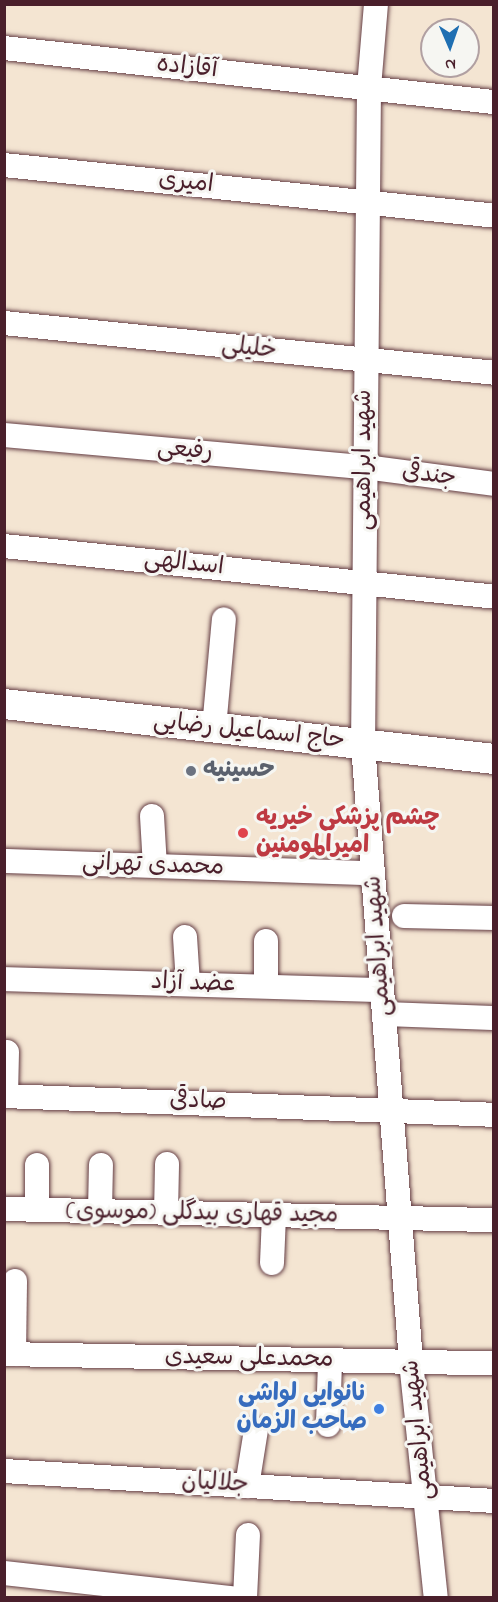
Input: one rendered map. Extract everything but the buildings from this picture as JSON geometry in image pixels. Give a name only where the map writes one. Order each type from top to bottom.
[{"type":"main road","name":"حاج اسماعیل رضایی","points":[[4,704],[494,759]]},
{"type":"street","name":"شهید ابراهیمی","points":[[376,4],[369,88],[363,745],[411,1362],[436,1598]]},
{"type":"street","name":"آقازاده","points":[[4,48],[494,102]]},
{"type":"street","name":"امیری","points":[[4,165],[494,216]]},
{"type":"street","name":"خلیلی","points":[[4,323],[494,374]]},
{"type":"street","name":"رفیعی","points":[[4,435],[365,467]]},
{"type":"street","name":"جندقی","points":[[365,467],[494,484]]},
{"type":"street","name":"اسدالهی","points":[[4,546],[494,597]]},
{"type":"street","points":[[214,728],[224,619]]},
{"type":"street","points":[[152,816],[155,866]]},
{"type":"street","name":"محمدی تهرانی","points":[[4,861],[373,873]]},
{"type":"street","points":[[404,916],[494,918]]},
{"type":"street","points":[[185,937],[188,984]]},
{"type":"street","points":[[266,941],[266,986]]},
{"type":"street","name":"عضد آزاد","points":[[4,979],[382,990]]},
{"type":"street","points":[[384,1014],[494,1018]]},
{"type":"street","points":[[5,1096],[7,1052]]},
{"type":"street","name":"صادقی","points":[[5,1096],[391,1109],[494,1115]]},
{"type":"street","points":[[166,1213],[167,1164]]},
{"type":"street","points":[[37,1165],[37,1210]]},
{"type":"street","points":[[100,1211],[101,1165]]},
{"type":"street","name":"مجید قهاری بیدگلی (موسوی)","points":[[4,1209],[494,1220]]},
{"type":"street","points":[[272,1263],[274,1215]]},
{"type":"street","points":[[9,1354],[15,1281]]},
{"type":"street","name":"محمدعلی سعیدی","points":[[9,1354],[494,1364]]},
{"type":"street","points":[[328,1425],[330,1360]]},
{"type":"street","points":[[247,1486],[256,1430]]},
{"type":"street","name":"جلالیان","points":[[4,1471],[494,1501]]},
{"type":"street","points":[[245,1598],[248,1535]]},
{"type":"street","points":[[4,1573],[232,1598]]},
{"type":"place","name":"حسینیه","points":[[191,771]]},
{"type":"place","name":"چشم پزشکی خیریه امیرالمومنین","points":[[243,833]]},
{"type":"place","name":"نانوایی لواشی صاحب الزمان","points":[[379,1409]]}]
